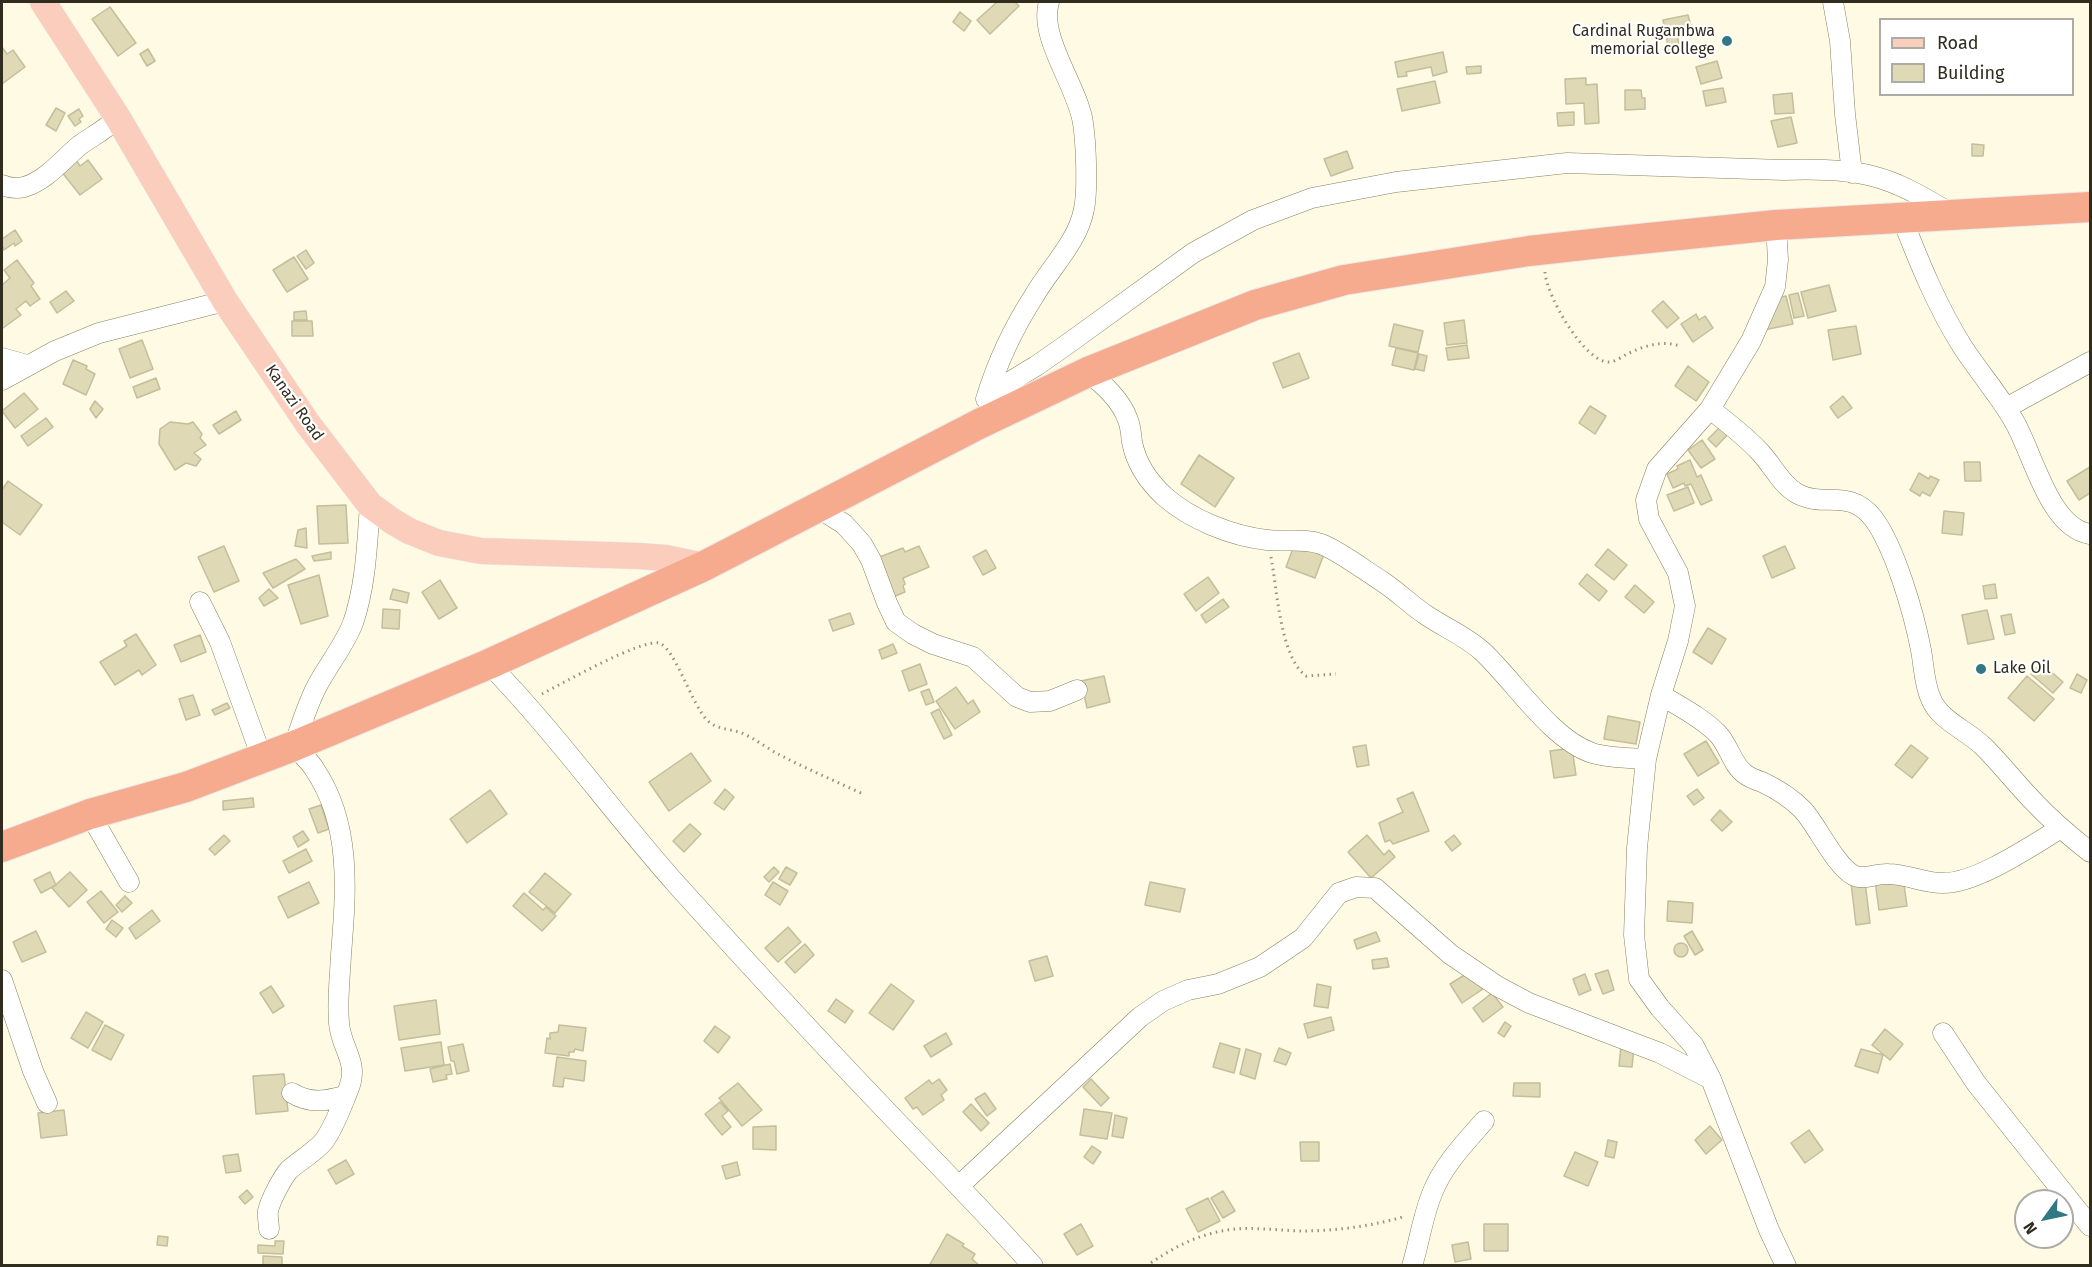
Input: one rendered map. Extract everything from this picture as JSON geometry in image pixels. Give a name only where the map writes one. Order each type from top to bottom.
[{"type":"highway","points":[[2,847],[90,814],[186,787],[294,746],[489,664],[704,566],[979,424],[1088,372],[1255,305],[1344,280],[1544,250],[1776,225],[2091,207]]},
{"type":"main road","name":"Kanazi Road","points":[[43,2],[118,118],[225,302],[308,424],[370,505],[392,522],[439,543],[481,551],[639,555],[704,566]]},
{"type":"street","points":[[979,424],[987,395],[1014,330],[1033,296],[1073,238],[1084,210],[1086,165],[1083,122],[1051,35],[1047,8],[1049,2]]},
{"type":"street","points":[[1833,2],[1840,41],[1852,173]]},
{"type":"street","points":[[2,186],[10,188],[30,184],[49,172],[80,145],[118,118]]},
{"type":"street","points":[[987,395],[1061,349],[1193,253],[1253,220],[1312,198],[1396,182],[1567,163],[1784,170],[1820,169],[1872,176],[1909,189],[1954,215]]},
{"type":"street","points":[[1902,218],[1925,274],[1957,337],[2015,422],[2047,493],[2071,527],[2091,534]]},
{"type":"street","points":[[1776,225],[1778,260],[1775,287],[1751,341],[1710,409],[1658,469],[1646,500],[1649,519],[1678,573],[1685,606],[1678,641],[1661,695],[1646,759],[1637,848],[1634,935],[1639,979],[1660,1008],[1694,1047],[1711,1079],[1785,1266]]},
{"type":"street","points":[[2,380],[55,351],[99,333],[225,302]]},
{"type":"street","points":[[2,358],[27,365]]},
{"type":"street","points":[[2006,408],[2091,362]]},
{"type":"street","points":[[1088,372],[1106,387],[1127,418],[1138,462],[1148,478],[1164,496],[1185,511],[1210,524],[1239,534],[1269,540],[1307,541],[1330,548],[1398,593],[1429,617],[1464,636],[1484,653],[1557,731],[1574,745],[1591,753],[1646,759]]},
{"type":"street","points":[[1710,409],[1759,451],[1789,489],[1801,496],[1842,499],[1861,506],[1873,519],[1885,539],[1909,602],[1922,653],[1927,687],[1936,709],[1983,746],[2035,804],[2091,852]]},
{"type":"street","points":[[269,1229],[268,1211],[279,1188],[289,1171],[324,1141],[345,1096],[353,1067],[343,1044],[339,1023],[339,982],[346,890],[343,844],[337,815],[315,769],[294,746],[317,686],[341,650],[353,622],[365,567],[370,505]]},
{"type":"street","points":[[817,507],[844,524],[862,544],[871,560],[886,603],[896,622],[913,634],[933,644],[973,657],[1017,698],[1030,702],[1050,700],[1077,690]]},
{"type":"street","points":[[200,602],[220,642],[262,758]]},
{"type":"street","points":[[489,664],[525,702],[676,883],[877,1101],[960,1185],[1024,1261]]},
{"type":"street","points":[[1661,695],[1717,733],[1744,774],[1782,793],[1802,809],[1835,856],[1854,876],[1862,878],[1888,874],[1928,883],[1946,884],[1963,880],[1986,870],[2061,828]]},
{"type":"street","points":[[90,814],[129,882]]},
{"type":"street","points":[[960,1185],[1140,1017],[1163,1001],[1188,990],[1218,984],[1260,967],[1303,938],[1339,893],[1356,887],[1375,888],[1450,954],[1497,986],[1529,1003],[1660,1053],[1711,1079]]},
{"type":"street","points":[[2,980],[46,1103]]},
{"type":"street","points":[[1943,1033],[1976,1083],[2091,1226]]},
{"type":"street","points":[[292,1093],[301,1098],[319,1101],[345,1096]]},
{"type":"street","points":[[1412,1266],[1425,1210],[1434,1188],[1447,1166],[1484,1121]]},
{"type":"path","points":[[1544,250],[1545,277],[1555,304],[1575,335],[1597,357],[1612,362],[1651,345],[1670,343],[1680,346]]},
{"type":"path","points":[[1269,540],[1285,639],[1291,657],[1306,676],[1336,674]]},
{"type":"path","points":[[525,702],[626,652],[648,644],[659,643],[673,657],[696,705],[712,725],[742,733],[793,761],[863,794]]},
{"type":"path","points":[[1146,1266],[1169,1250],[1194,1238],[1214,1232],[1235,1229],[1302,1231],[1347,1228],[1393,1220],[1425,1210]]},
{"type":"building","points":[[997,2],[1015,2],[1019,6],[990,34],[977,20]]},
{"type":"building","points":[[110,7],[136,43],[118,56],[92,19]]},
{"type":"building","points":[[960,12],[971,21],[964,31],[953,22]]},
{"type":"building","points":[[1688,15],[1691,26],[1665,31],[1663,20]]},
{"type":"building","points":[[1677,32],[1680,52],[1669,54],[1666,34]]},
{"type":"building","points":[[2,47],[7,54],[13,50],[25,67],[2,84]]},
{"type":"building","points":[[148,49],[155,61],[147,66],[140,54]]},
{"type":"building","points":[[1443,52],[1447,72],[1433,76],[1431,67],[1406,72],[1407,76],[1398,77],[1395,62]]},
{"type":"building","points":[[1717,61],[1722,78],[1701,84],[1696,67]]},
{"type":"building","points":[[1481,66],[1481,73],[1467,74],[1466,67]]},
{"type":"building","points":[[1586,78],[1586,85],[1597,84],[1599,123],[1585,124],[1584,103],[1566,104],[1565,79]]},
{"type":"building","points":[[1435,81],[1440,103],[1402,111],[1397,89]]},
{"type":"building","points":[[1723,88],[1726,102],[1706,106],[1703,91]]},
{"type":"building","points":[[1625,90],[1641,90],[1642,98],[1645,98],[1645,109],[1625,110]]},
{"type":"building","points":[[1792,93],[1794,113],[1775,114],[1773,95]]},
{"type":"building","points":[[56,108],[65,113],[56,131],[46,125]]},
{"type":"building","points":[[79,109],[83,116],[79,119],[81,122],[75,126],[68,116]]},
{"type":"building","points":[[1574,112],[1574,125],[1558,126],[1557,113]]},
{"type":"building","points":[[1791,117],[1797,143],[1778,147],[1771,121]]},
{"type":"building","points":[[1972,144],[1984,145],[1983,156],[1972,156]]},
{"type":"building","points":[[1347,151],[1353,168],[1331,176],[1324,159]]},
{"type":"building","points":[[76,160],[80,166],[88,160],[102,179],[80,195],[61,171]]},
{"type":"building","points":[[15,230],[22,241],[4,250],[2,239]]},
{"type":"building","points":[[306,250],[314,263],[306,269],[297,256]]},
{"type":"building","points":[[294,257],[308,279],[287,292],[273,270]]},
{"type":"building","points":[[17,260],[34,283],[31,286],[40,299],[30,306],[26,301],[16,309],[21,315],[3,328],[2,285],[10,278],[4,270]]},
{"type":"building","points":[[1829,285],[1836,311],[1808,318],[1801,292]]},
{"type":"building","points":[[66,291],[74,301],[57,313],[50,302]]},
{"type":"building","points":[[1798,293],[1804,316],[1794,318],[1789,295]]},
{"type":"building","points":[[1786,296],[1793,324],[1759,331],[1773,299]]},
{"type":"building","points":[[1663,301],[1679,318],[1667,328],[1652,311]]},
{"type":"building","points":[[306,311],[307,320],[294,320],[294,312]]},
{"type":"building","points":[[1696,314],[1699,320],[1705,316],[1713,328],[1693,342],[1681,324]]},
{"type":"building","points":[[1464,320],[1467,343],[1447,345],[1444,323]]},
{"type":"building","points":[[292,321],[312,321],[313,336],[292,336]]},
{"type":"building","points":[[1394,324],[1423,331],[1418,352],[1389,346]]},
{"type":"building","points":[[1856,326],[1861,354],[1833,360],[1828,330]]},
{"type":"building","points":[[142,340],[153,369],[130,378],[119,349]]},
{"type":"building","points":[[1467,345],[1469,358],[1448,360],[1446,348]]},
{"type":"building","points":[[1396,348],[1418,353],[1414,370],[1392,365]]},
{"type":"building","points":[[1299,353],[1309,378],[1283,388],[1273,363]]},
{"type":"building","points":[[1419,354],[1427,356],[1424,371],[1415,369]]},
{"type":"building","points":[[73,360],[87,366],[86,369],[95,374],[86,395],[63,384]]},
{"type":"building","points":[[1688,366],[1709,382],[1696,401],[1675,386]]},
{"type":"building","points":[[156,378],[160,389],[137,398],[133,387]]},
{"type":"building","points":[[24,393],[38,409],[15,428],[2,411]]},
{"type":"building","points":[[1843,396],[1852,408],[1838,418],[1830,407]]},
{"type":"building","points":[[95,401],[103,409],[96,418],[90,409]]},
{"type":"building","points":[[1590,406],[1606,416],[1595,434],[1579,423]]},
{"type":"building","points":[[236,411],[241,420],[219,434],[213,425]]},
{"type":"building","points":[[46,418],[53,427],[28,446],[21,436]]},
{"type":"building","points":[[170,422],[188,424],[193,422],[202,434],[200,438],[206,445],[194,453],[201,459],[196,466],[186,463],[175,470],[159,444],[160,429]]},
{"type":"building","points":[[1720,427],[1728,434],[1716,447],[1708,439]]},
{"type":"building","points":[[1702,440],[1715,459],[1701,468],[1688,450]]},
{"type":"building","points":[[1199,455],[1234,478],[1215,507],[1181,484]]},
{"type":"building","points":[[1690,460],[1697,477],[1701,475],[1712,500],[1701,505],[1691,484],[1685,486],[1684,483],[1673,488],[1667,474]]},
{"type":"building","points":[[1964,462],[1980,462],[1981,481],[1965,481]]},
{"type":"building","points":[[2090,467],[2090,493],[2079,500],[2067,481]]},
{"type":"building","points":[[1919,473],[1929,479],[1930,476],[1939,480],[1930,496],[1922,492],[1920,496],[1910,490]]},
{"type":"building","points":[[8,481],[42,505],[20,535],[2,522],[2,490]]},
{"type":"building","points":[[1688,487],[1694,503],[1674,511],[1667,495]]},
{"type":"building","points":[[346,505],[348,543],[319,544],[317,506]]},
{"type":"building","points":[[1944,511],[1964,513],[1962,535],[1942,533]]},
{"type":"building","points":[[306,528],[307,548],[295,546],[298,530]]},
{"type":"building","points":[[1295,543],[1324,554],[1315,578],[1286,567]]},
{"type":"building","points":[[224,546],[239,581],[214,592],[198,557]]},
{"type":"building","points":[[919,546],[929,567],[903,578],[905,592],[893,597],[877,558],[903,548],[905,552]]},
{"type":"building","points":[[1785,546],[1795,568],[1772,578],[1763,556]]},
{"type":"building","points":[[1608,549],[1627,565],[1614,580],[1595,565]]},
{"type":"building","points":[[986,550],[996,568],[983,575],[973,557]]},
{"type":"building","points":[[331,552],[331,559],[314,561],[312,556]]},
{"type":"building","points":[[296,559],[305,569],[273,588],[263,573]]},
{"type":"building","points":[[1587,574],[1607,591],[1599,601],[1579,584]]},
{"type":"building","points":[[319,575],[328,616],[301,624],[288,585]]},
{"type":"building","points":[[1208,577],[1219,593],[1196,611],[1184,594]]},
{"type":"building","points":[[440,580],[457,608],[439,619],[422,592]]},
{"type":"building","points":[[1995,584],[1997,598],[1985,599],[1983,586]]},
{"type":"building","points":[[1635,585],[1654,602],[1644,613],[1625,597]]},
{"type":"building","points":[[269,589],[278,598],[264,606],[259,598]]},
{"type":"building","points":[[393,589],[409,593],[407,603],[390,599]]},
{"type":"building","points":[[1223,599],[1229,607],[1206,623],[1201,615]]},
{"type":"building","points":[[383,609],[400,610],[399,629],[382,628]]},
{"type":"building","points":[[1987,610],[1994,639],[1968,644],[1962,615]]},
{"type":"building","points":[[850,613],[854,624],[833,631],[829,620]]},
{"type":"building","points":[[2011,614],[2015,633],[2005,635],[2001,616]]},
{"type":"building","points":[[1708,628],[1726,639],[1712,664],[1693,652]]},
{"type":"building","points":[[136,634],[156,665],[142,675],[139,670],[115,685],[100,662],[127,646],[124,641]]},
{"type":"building","points":[[200,635],[206,652],[181,662],[174,645]]},
{"type":"building","points":[[893,644],[897,653],[882,659],[879,650]]},
{"type":"building","points":[[2041,663],[2063,682],[2053,693],[2031,674]]},
{"type":"building","points":[[920,664],[927,684],[909,691],[902,671]]},
{"type":"building","points":[[2077,674],[2087,680],[2081,693],[2070,688]]},
{"type":"building","points":[[1104,676],[1110,702],[1087,708],[1081,681]]},
{"type":"building","points":[[2027,676],[2054,699],[2034,721],[2008,698]]},
{"type":"building","points":[[956,687],[968,704],[973,700],[980,712],[955,729],[936,701]]},
{"type":"building","points":[[929,689],[934,702],[926,705],[921,692]]},
{"type":"building","points":[[193,695],[200,715],[186,720],[179,699]]},
{"type":"building","points":[[227,703],[230,708],[215,715],[212,710]]},
{"type":"building","points":[[939,709],[952,735],[944,739],[931,713]]},
{"type":"building","points":[[1608,716],[1640,722],[1636,744],[1604,739]]},
{"type":"building","points":[[1706,741],[1719,763],[1698,776],[1684,754]]},
{"type":"building","points":[[1366,745],[1369,765],[1357,767],[1353,747]]},
{"type":"building","points":[[1911,745],[1928,758],[1912,778],[1895,765]]},
{"type":"building","points":[[1572,748],[1576,775],[1554,778],[1550,751]]},
{"type":"building","points":[[691,753],[711,781],[669,811],[649,782]]},
{"type":"building","points":[[725,789],[734,797],[724,810],[714,803]]},
{"type":"building","points":[[1697,789],[1704,798],[1694,805],[1687,796]]},
{"type":"building","points":[[490,790],[507,814],[467,843],[450,819]]},
{"type":"building","points":[[1413,792],[1429,831],[1393,844],[1390,840],[1385,842],[1379,823],[1403,812],[1397,799]]},
{"type":"building","points":[[253,798],[254,807],[223,810],[223,801]]},
{"type":"building","points":[[321,805],[329,829],[318,833],[309,809]]},
{"type":"building","points":[[1720,810],[1732,822],[1722,831],[1711,820]]},
{"type":"building","points":[[690,824],[701,834],[684,852],[673,841]]},
{"type":"building","points":[[303,831],[309,840],[298,847],[293,837]]},
{"type":"building","points":[[224,835],[230,841],[215,855],[209,849]]},
{"type":"building","points":[[1367,835],[1384,855],[1389,850],[1395,857],[1371,878],[1348,852]]},
{"type":"building","points":[[1454,835],[1461,844],[1452,851],[1445,842]]},
{"type":"building","points":[[306,849],[312,861],[289,873],[283,861]]},
{"type":"building","points":[[774,867],[779,872],[769,882],[764,877]]},
{"type":"building","points":[[786,867],[797,873],[790,885],[779,879]]},
{"type":"building","points":[[50,872],[56,885],[41,893],[34,880]]},
{"type":"building","points":[[70,872],[87,890],[69,907],[52,888]]},
{"type":"building","points":[[545,873],[571,894],[555,913],[529,892]]},
{"type":"building","points":[[1903,877],[1907,906],[1879,910],[1875,881]]},
{"type":"building","points":[[1865,881],[1870,923],[1856,925],[1851,883]]},
{"type":"building","points":[[309,882],[319,903],[288,918],[278,897]]},
{"type":"building","points":[[773,882],[788,891],[780,905],[765,895]]},
{"type":"building","points":[[1150,882],[1185,889],[1180,912],[1145,905]]},
{"type":"building","points":[[101,891],[118,912],[104,923],[87,902]]},
{"type":"building","points":[[524,893],[543,910],[546,907],[556,916],[542,931],[513,906]]},
{"type":"building","points":[[125,896],[132,903],[122,912],[116,905]]},
{"type":"building","points":[[1668,901],[1693,903],[1692,923],[1667,921]]},
{"type":"building","points":[[152,910],[160,921],[136,939],[129,928]]},
{"type":"building","points":[[112,920],[123,928],[116,937],[106,929]]},
{"type":"building","points":[[788,927],[801,942],[778,962],[765,948]]},
{"type":"building","points":[[36,931],[46,952],[22,962],[13,942]]},
{"type":"building","points":[[1692,931],[1703,950],[1695,955],[1684,936]]},
{"type":"building","points":[[1376,932],[1380,941],[1357,949],[1354,940]]},
{"type":"building","points":[[1678,943],[1684,943],[1688,950],[1684,957],[1678,957],[1674,953],[1674,947]]},
{"type":"building","points":[[805,944],[814,955],[795,973],[785,962]]},
{"type":"building","points":[[1047,956],[1053,976],[1035,981],[1029,961]]},
{"type":"building","points":[[1387,958],[1389,967],[1373,969],[1372,960]]},
{"type":"building","points":[[1608,970],[1614,990],[1603,994],[1595,974]]},
{"type":"building","points":[[1471,971],[1483,989],[1462,1003],[1450,984]]},
{"type":"building","points":[[1585,974],[1591,990],[1579,995],[1573,979]]},
{"type":"building","points":[[891,984],[914,1001],[893,1030],[869,1013]]},
{"type":"building","points":[[1317,984],[1331,987],[1328,1008],[1314,1006]]},
{"type":"building","points":[[271,986],[284,1006],[273,1013],[260,993]]},
{"type":"building","points":[[1492,993],[1503,1007],[1483,1022],[1473,1008]]},
{"type":"building","points":[[836,999],[853,1011],[845,1023],[828,1011]]},
{"type":"building","points":[[436,1000],[440,1034],[399,1040],[394,1006]]},
{"type":"building","points":[[86,1012],[103,1022],[88,1048],[71,1038]]},
{"type":"building","points":[[1331,1017],[1334,1030],[1308,1038],[1304,1024]]},
{"type":"building","points":[[1505,1022],[1511,1026],[1504,1037],[1498,1033]]},
{"type":"building","points":[[105,1025],[124,1035],[111,1060],[92,1050]]},
{"type":"building","points":[[559,1025],[586,1028],[583,1051],[575,1049],[574,1052],[569,1052],[569,1056],[545,1053],[547,1038],[550,1039],[550,1033],[558,1032]]},
{"type":"building","points":[[715,1026],[730,1037],[718,1053],[704,1041]]},
{"type":"building","points":[[1885,1029],[1903,1044],[1890,1060],[1872,1045]]},
{"type":"building","points":[[946,1033],[952,1044],[931,1057],[924,1046]]},
{"type":"building","points":[[441,1042],[444,1065],[405,1071],[401,1048]]},
{"type":"building","points":[[1220,1043],[1240,1049],[1234,1073],[1213,1067]]},
{"type":"building","points":[[463,1044],[469,1071],[457,1074],[448,1047]]},
{"type":"building","points":[[1621,1046],[1634,1047],[1632,1067],[1619,1066]]},
{"type":"building","points":[[1279,1048],[1291,1053],[1286,1065],[1274,1061]]},
{"type":"building","points":[[1246,1049],[1261,1054],[1255,1079],[1240,1074]]},
{"type":"building","points":[[1861,1049],[1883,1055],[1878,1073],[1855,1066]]},
{"type":"building","points":[[557,1057],[586,1061],[584,1081],[564,1078],[563,1087],[553,1086]]},
{"type":"building","points":[[450,1064],[452,1074],[446,1075],[447,1079],[433,1082],[430,1069]]},
{"type":"building","points":[[284,1074],[288,1111],[256,1114],[253,1076]]},
{"type":"building","points":[[939,1079],[947,1090],[941,1095],[944,1100],[923,1115],[917,1107],[913,1109],[905,1098],[929,1080],[932,1084]]},
{"type":"building","points":[[1091,1079],[1109,1098],[1101,1106],[1083,1087]]},
{"type":"building","points":[[738,1083],[762,1110],[742,1126],[719,1098]]},
{"type":"building","points":[[1514,1083],[1540,1083],[1540,1097],[1513,1096]]},
{"type":"building","points":[[985,1093],[996,1109],[987,1116],[975,1099]]},
{"type":"building","points":[[720,1102],[728,1111],[722,1116],[731,1127],[722,1135],[705,1114]]},
{"type":"building","points":[[971,1104],[989,1123],[981,1131],[963,1112]]},
{"type":"building","points":[[1084,1109],[1112,1113],[1107,1139],[1080,1135]]},
{"type":"building","points":[[64,1110],[67,1135],[41,1138],[38,1113]]},
{"type":"building","points":[[1115,1115],[1127,1118],[1123,1138],[1112,1136]]},
{"type":"building","points":[[776,1126],[776,1150],[753,1149],[753,1127]]},
{"type":"building","points":[[1710,1126],[1722,1140],[1706,1154],[1695,1140]]},
{"type":"building","points":[[1809,1130],[1823,1150],[1805,1163],[1791,1143]]},
{"type":"building","points":[[1608,1140],[1617,1142],[1614,1158],[1605,1156]]},
{"type":"building","points":[[1300,1142],[1319,1142],[1319,1161],[1301,1161]]},
{"type":"building","points":[[1092,1146],[1101,1152],[1093,1164],[1084,1157]]},
{"type":"building","points":[[1575,1152],[1598,1162],[1588,1186],[1564,1176]]},
{"type":"building","points":[[238,1154],[241,1171],[226,1173],[223,1156]]},
{"type":"building","points":[[346,1160],[354,1174],[336,1184],[328,1170]]},
{"type":"building","points":[[737,1162],[740,1175],[726,1179],[722,1166]]},
{"type":"building","points":[[247,1190],[253,1197],[245,1204],[239,1197]]},
{"type":"building","points":[[1223,1191],[1235,1211],[1223,1218],[1211,1198]]},
{"type":"building","points":[[1208,1198],[1220,1221],[1198,1232],[1186,1209]]},
{"type":"building","points":[[1081,1224],[1093,1246],[1077,1255],[1064,1234]]},
{"type":"building","points":[[1484,1224],[1508,1224],[1508,1251],[1484,1251]]},
{"type":"building","points":[[947,1234],[975,1254],[972,1259],[980,1266],[929,1266]]},
{"type":"building","points":[[158,1236],[168,1237],[167,1246],[157,1245]]},
{"type":"building","points":[[275,1241],[284,1241],[283,1254],[258,1253],[258,1245],[275,1246]]},
{"type":"building","points":[[1468,1242],[1471,1259],[1455,1262],[1452,1245]]},
{"type":"building","points":[[263,1256],[282,1257],[282,1266],[263,1266]]},
{"type":"place","name":"Cardinal Rugambwa memorial college","points":[[1727,41]]},
{"type":"place","name":"Lake Oil","points":[[1981,669]]}]
